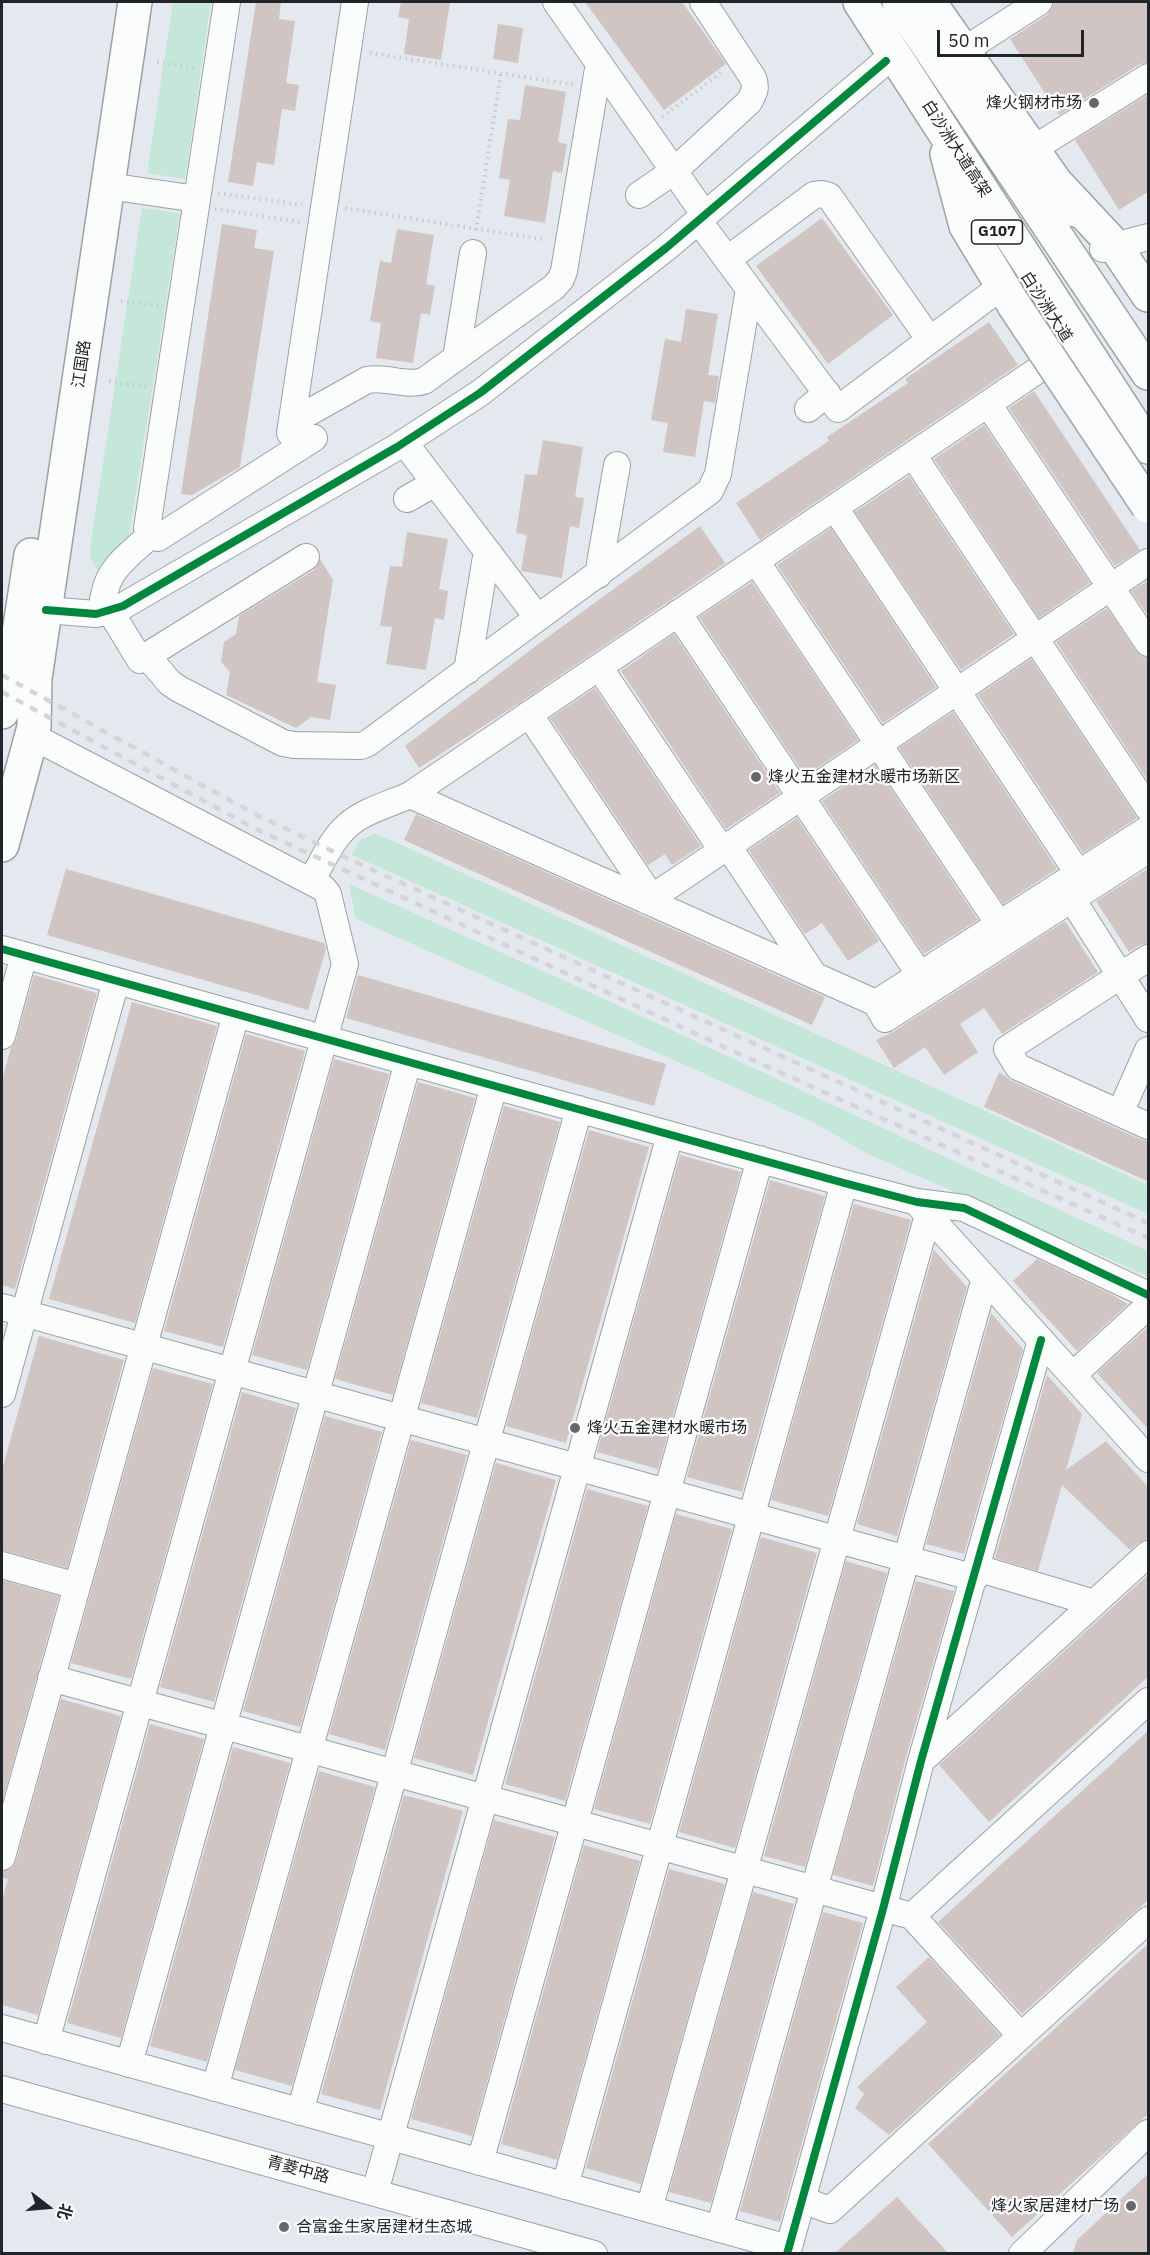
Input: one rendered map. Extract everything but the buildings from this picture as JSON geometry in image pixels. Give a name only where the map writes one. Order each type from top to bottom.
[{"type":"main road","name":"江国路","points":[[2,845],[33,732],[17,667],[114,2]]},
{"type":"main road","name":"江国路","points":[[2,712],[17,667],[46,610],[135,2]]},
{"type":"main road","name":"白沙洲大道","points":[[846,2],[1149,462]]},
{"type":"main road","name":"白沙洲大道高架","points":[[861,2],[1149,447]]},
{"type":"main road","name":"白沙洲大道高架","points":[[899,2],[1149,373]]},
{"type":"main road","points":[[929,2],[1059,186],[1149,296]]},
{"type":"main road","points":[[947,154],[966,226],[1008,296],[1149,506]]},
{"type":"main road","points":[[1114,252],[1149,315]]},
{"type":"main road","points":[[2,712],[33,732]]},
{"type":"street","points":[[227,2],[147,528],[158,538],[314,438]]},
{"type":"street","points":[[287,454],[355,2]]},
{"type":"street","points":[[556,2],[597,75],[645,130],[733,255],[749,289],[817,401],[838,409],[930,340],[1008,296]]},
{"type":"street","points":[[642,199],[677,175],[749,102],[754,93],[756,85],[753,78],[703,2]]},
{"type":"street","points":[[963,51],[1039,2]]},
{"type":"street","points":[[46,610],[112,610],[404,442],[480,393],[600,301],[886,62]]},
{"type":"street","points":[[292,422],[367,380],[374,378],[418,383],[424,381],[554,288],[564,271],[597,75]]},
{"type":"street","points":[[1033,149],[1149,77]]},
{"type":"street","points":[[108,186],[197,198]]},
{"type":"street","points":[[733,255],[814,195],[829,196],[930,340]]},
{"type":"street","points":[[1114,252],[1149,237]]},
{"type":"street","points":[[456,358],[475,241]]},
{"type":"street","points":[[153,533],[110,574],[103,596],[170,683],[283,743],[361,746],[704,498],[716,482],[749,289]]},
{"type":"street","points":[[311,881],[347,825],[410,795],[1072,348]]},
{"type":"street","points":[[988,404],[1149,644]]},
{"type":"street","points":[[404,442],[538,618]]},
{"type":"street","points":[[913,455],[1149,808]]},
{"type":"street","points":[[598,575],[617,465]]},
{"type":"street","points":[[407,499],[435,483]]},
{"type":"street","points":[[835,508],[957,692],[1076,886],[1121,976],[1149,1019]]},
{"type":"street","points":[[467,671],[487,551]]},
{"type":"street","points":[[149,655],[306,557]]},
{"type":"street","points":[[756,561],[1004,932]]},
{"type":"street","points":[[650,899],[1149,562]]},
{"type":"street","points":[[678,614],[925,983]]},
{"type":"street","points":[[599,667],[814,975]]},
{"type":"street","points":[[529,714],[650,899]]},
{"type":"street","points":[[33,732],[311,881],[328,894],[345,964],[46,2041]]},
{"type":"street","points":[[410,795],[650,899],[876,1003],[885,1019],[925,983],[1076,886],[1149,829]]},
{"type":"street","points":[[1076,886],[1149,850]]},
{"type":"street","points":[[2,1036],[13,952],[844,1183],[922,1208],[964,1208],[1149,1295]]},
{"type":"street","points":[[1149,958],[1007,1049],[1018,1067],[1149,1126]]},
{"type":"street","points":[[2,1394],[13,1310],[116,981]]},
{"type":"street","points":[[2,1857],[236,1014]]},
{"type":"street","points":[[1120,1113],[1148,1052]]},
{"type":"street","points":[[129,2064],[408,1062]]},
{"type":"street","points":[[215,2088],[494,1086]]},
{"type":"street","points":[[300,2112],[579,1109]]},
{"type":"street","points":[[375,2192],[670,1135]]},
{"type":"street","points":[[480,2162],[759,1160]]},
{"type":"street","points":[[565,2186],[844,1183]]},
{"type":"street","points":[[922,1208],[1073,1375],[1145,1447]]},
{"type":"street","points":[[650,2209],[836,1539],[922,1208]]},
{"type":"street","points":[[719,2229],[985,1278]]},
{"type":"street","points":[[1073,1375],[1149,1306]]},
{"type":"street","points":[[13,1310],[906,1559],[976,1573],[1094,1603]]},
{"type":"street","points":[[2,2028],[650,2209],[787,2251],[883,1910],[921,1761],[1041,1340]]},
{"type":"street","points":[[921,1761],[1149,1554]]},
{"type":"street","points":[[2,1565],[77,1586]]},
{"type":"street","points":[[51,1678],[883,1910],[912,1916],[1021,2036]]},
{"type":"street","points":[[912,1916],[1149,1701]]},
{"type":"street","points":[[802,2200],[830,2210],[1149,1920]]},
{"type":"street","name":"青菱中路","points":[[2,2089],[594,2253]]},
{"type":"street","points":[[1022,2253],[1149,2133]]},
{"type":"path","points":[[348,50],[501,73],[597,75]]},
{"type":"path","points":[[645,130],[740,58]]},
{"type":"path","points":[[157,62],[216,71]]},
{"type":"path","points":[[475,241],[501,73]]},
{"type":"path","points":[[197,198],[323,213]]},
{"type":"path","points":[[197,198],[323,213],[475,241],[569,244]]},
{"type":"path","points":[[121,301],[180,310]]},
{"type":"path","points":[[109,381],[168,390]]},
{"type":"green space","points":[[173,2],[211,2],[185,179],[147,173]]},
{"type":"green space","points":[[142,208],[180,213],[127,549],[100,574],[91,560],[90,548]]},
{"type":"green space","points":[[375,833],[1148,1185],[1148,1214],[352,855],[359,841]]},
{"type":"green space","points":[[349,884],[587,991],[1148,1251],[1148,1276],[870,1155],[811,1121],[356,919]]},
{"type":"railway","points":[[2,675],[253,813],[349,859],[1148,1223]]},
{"type":"railway","points":[[2,692],[256,829],[735,1052],[1148,1238]]},
{"type":"cycle path","points":[[46,610],[96,614],[123,606],[397,447],[480,393],[666,248],[886,61]]},
{"type":"cycle path","points":[[2,949],[844,1183],[917,1202],[964,1208],[1148,1295]]},
{"type":"cycle path","points":[[787,2254],[883,1909],[921,1761],[1041,1340]]},
{"type":"place","name":"烽火钢材市场","points":[[1094,103]]},
{"type":"place","name":"烽火五金建材水暖市场新区","points":[[756,777]]},
{"type":"place","name":"烽火五金建材水暖市场","points":[[575,1428]]},
{"type":"place","name":"烽火家居建材广场","points":[[1131,2206]]},
{"type":"place","name":"合富金生家居建材生态城","points":[[284,2227]]}]
